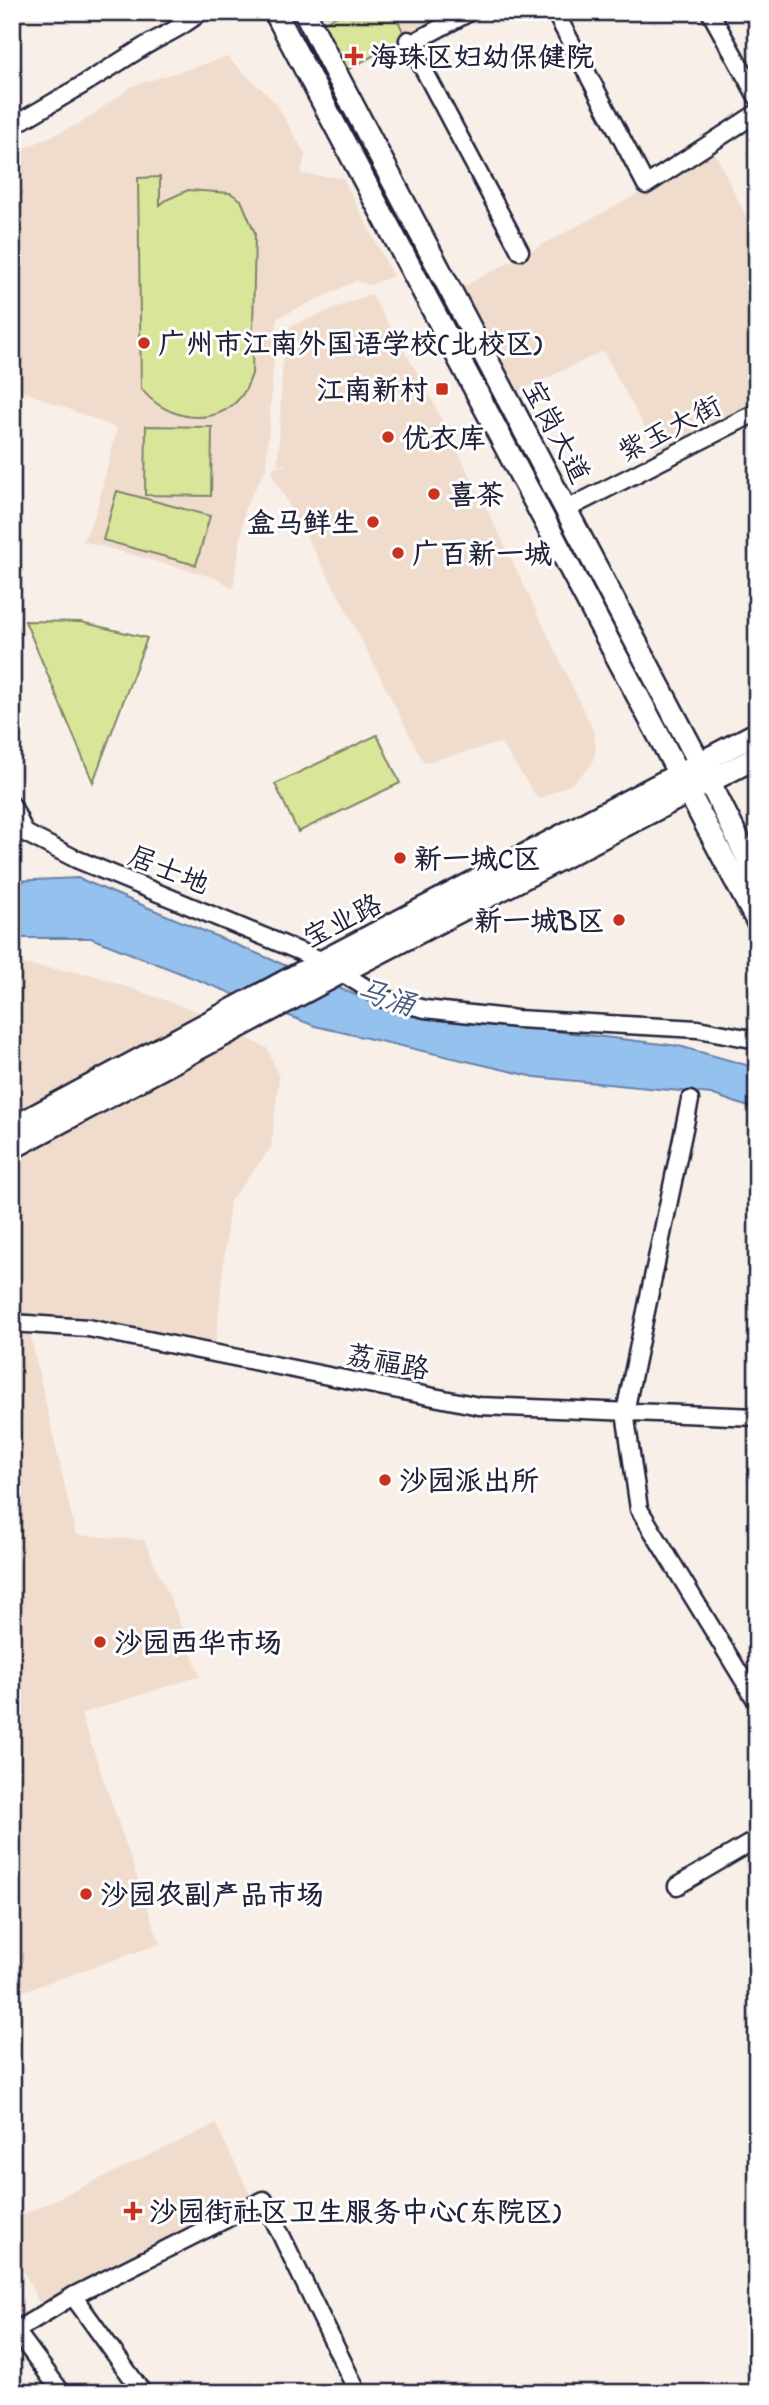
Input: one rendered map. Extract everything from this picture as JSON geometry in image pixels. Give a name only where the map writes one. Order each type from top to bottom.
[{"type":"main road","name":"宝岗大道","points":[[275,12],[757,921]]},
{"type":"main road","name":"宝岗大道","points":[[305,12],[757,877]]},
{"type":"main road","points":[[704,772],[757,733]]},
{"type":"main road","points":[[704,772],[757,757]]},
{"type":"main road","name":"宝业路","points":[[12,1128],[333,970],[704,772]]},
{"type":"main road","name":"宝业路","points":[[12,1148],[243,1015]]},
{"type":"street","points":[[12,123],[23,120],[93,81],[142,48],[192,20],[200,12]]},
{"type":"street","points":[[470,12],[409,42],[520,251]]},
{"type":"street","points":[[555,12],[646,184],[757,113]]},
{"type":"street","points":[[710,12],[757,97]]},
{"type":"street","name":"紫玉大街","points":[[567,509],[757,412]]},
{"type":"street","name":"居士地","points":[[12,805],[25,833],[76,859],[333,970],[383,999],[425,1009],[517,1020],[698,1029],[757,1040]]},
{"type":"street","points":[[690,1100],[625,1412],[639,1509],[757,1702]]},
{"type":"street","name":"荔福路","points":[[12,1323],[88,1328],[479,1406],[757,1417]]},
{"type":"street","points":[[677,1885],[757,1839]]},
{"type":"street","points":[[61,2393],[14,2332],[73,2295],[264,2200],[358,2393]]},
{"type":"street","points":[[73,2295],[143,2393]]},
{"type":"shaded area","name":"海珠区妇幼保健院","points":[[311,12],[462,12],[342,74]]},
{"type":"shaded area","name":"广州市江南外国语学校(北校区)","points":[[227,57],[276,103],[305,154],[301,174],[343,178],[393,276],[370,285],[356,281],[277,318],[266,468],[245,508],[233,589],[219,579],[83,541],[96,512],[117,428],[12,387],[12,157],[27,147],[83,122],[132,86]]},
{"type":"shaded area","points":[[715,153],[757,239],[757,405],[659,454],[603,351],[510,396],[455,291]]},
{"type":"shaded area","name":"广百新一城","points":[[371,294],[426,388],[594,732],[596,750],[592,765],[571,784],[538,799],[501,743],[424,763],[340,598],[274,478],[272,470],[276,466],[288,466],[278,464],[284,335],[291,326]]},
{"type":"shaded area","points":[[12,963],[90,974],[196,1011],[268,1049],[279,1078],[271,1148],[230,1201],[215,1349],[12,1318]]},
{"type":"shaded area","name":"沙园西华市场","points":[[12,1332],[30,1333],[76,1535],[144,1540],[174,1607],[200,1676],[81,1714],[160,1944],[12,1995]]},
{"type":"shaded area","name":"沙园街社区卫生服务中心(东院区)","points":[[216,2124],[253,2201],[39,2303],[12,2247],[12,2220]]},
{"type":"shaded area","points":[[12,2294],[27,2315],[12,2325]]},
{"type":"green space","name":"海珠区妇幼保健院","points":[[344,12],[394,12],[406,38],[343,72],[319,25]]},
{"type":"green space","points":[[160,177],[160,205],[188,190],[230,193],[241,200],[255,233],[252,374],[239,399],[225,410],[212,415],[186,416],[173,412],[150,398],[141,388],[138,178]]},
{"type":"green space","points":[[146,426],[212,427],[211,496],[145,495]]},
{"type":"green space","points":[[117,491],[210,516],[196,565],[103,540]]},
{"type":"green space","points":[[25,621],[81,622],[147,638],[93,782]]},
{"type":"green space","points":[[377,735],[400,783],[298,832],[275,784]]},
{"type":"water","points":[[78,878],[396,1012],[679,1046],[757,1068],[757,1110],[711,1094],[535,1077],[315,1026],[91,938],[12,938],[12,881]]},
{"type":"place","name":"海珠区妇幼保健院","points":[[354,56]]},
{"type":"place","name":"广州市江南外国语学校(北校区)","points":[[144,343]]},
{"type":"place","name":"江南新村","points":[[442,389]]},
{"type":"place","name":"优衣库","points":[[388,437]]},
{"type":"place","name":"喜茶","points":[[434,494]]},
{"type":"place","name":"盒马鲜生","points":[[373,522]]},
{"type":"place","name":"广百新一城","points":[[398,553]]},
{"type":"place","name":"新一城C区","points":[[400,858]]},
{"type":"place","name":"新一城B区","points":[[619,920]]},
{"type":"place","name":"沙园派出所","points":[[385,1480]]},
{"type":"place","name":"沙园西华市场","points":[[100,1642]]},
{"type":"place","name":"沙园农副产品市场","points":[[86,1894]]},
{"type":"place","name":"沙园街社区卫生服务中心(东院区)","points":[[133,2211]]},
{"type":"water label","name":"马涌","points":[[386,997]]}]
